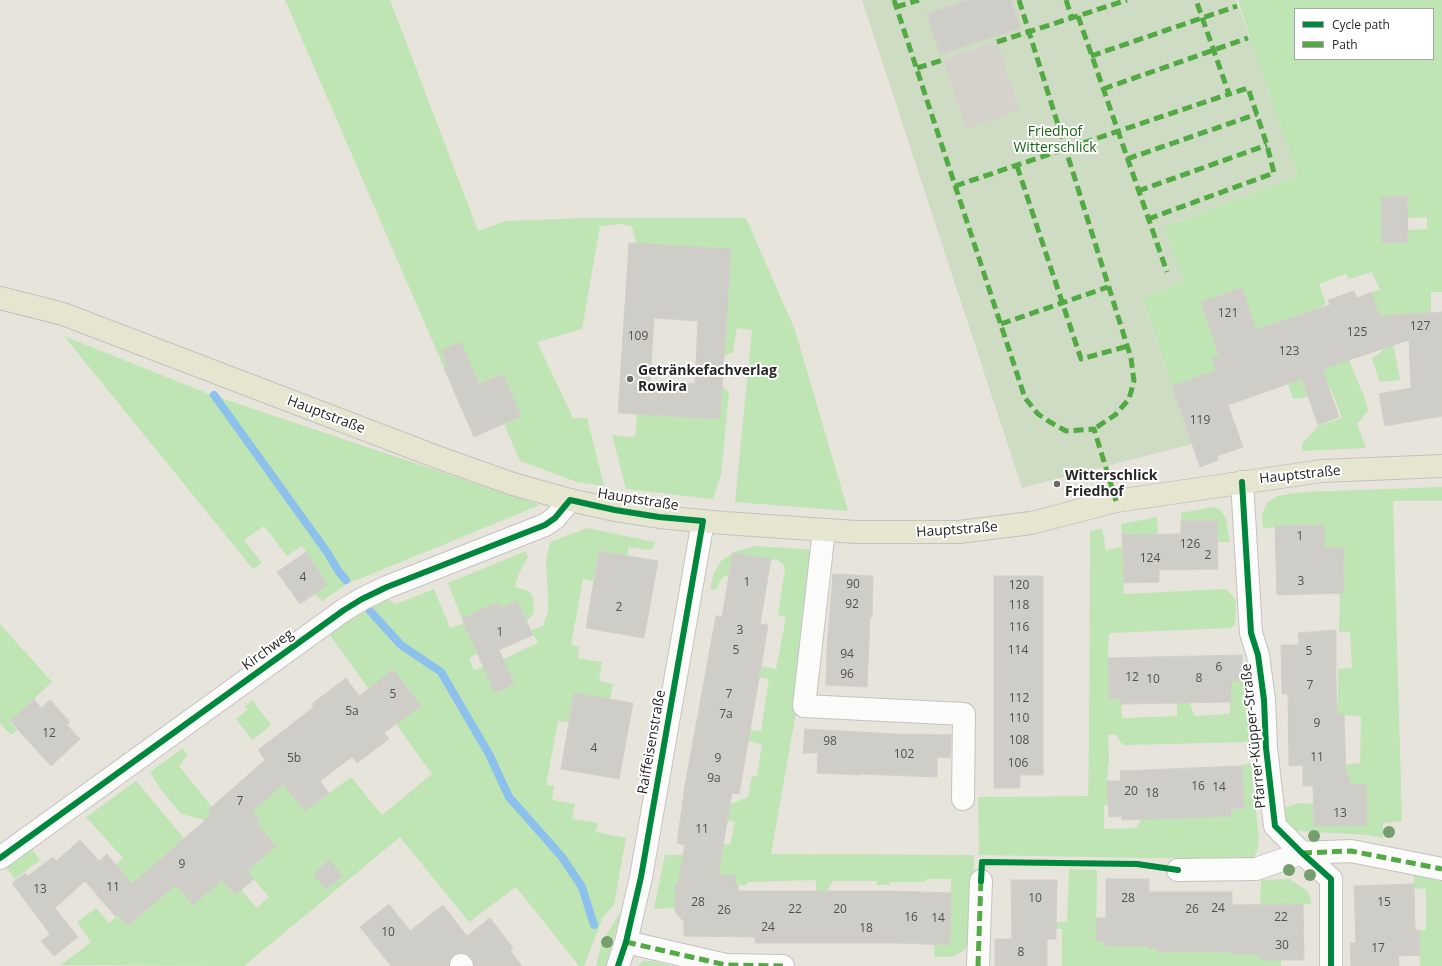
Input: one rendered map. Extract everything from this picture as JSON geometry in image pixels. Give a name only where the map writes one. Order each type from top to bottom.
[{"type":"main road","name":"Hauptstraße","points":[[0,298],[63,314],[437,457],[513,484],[570,500],[615,510],[658,517],[824,530],[894,533],[959,532],[1031,524],[1116,501],[1322,471],[1442,466]]},
{"type":"street","name":"Pfarrer-Küpper-Straße","points":[[1242,482],[1251,633],[1258,655],[1264,700],[1266,748],[1275,826],[1330,879],[1331,966]]},
{"type":"street","name":"Kirchweg","points":[[0,858],[356,602],[387,587],[545,525],[555,518],[570,500]]},
{"type":"street","name":"Raiffeisenstraße","points":[[618,966],[626,942],[641,878],[703,521]]},
{"type":"street","points":[[824,530],[804,706],[964,714],[962,799]]},
{"type":"street","points":[[1178,870],[1256,869],[1302,853],[1351,851],[1442,869]]},
{"type":"street","points":[[978,966],[981,881]]},
{"type":"street","points":[[626,942],[726,965],[783,966]]},
{"type":"green space","points":[[285,0],[390,0],[478,231],[506,221],[582,218],[746,218],[795,330],[848,511],[735,502],[752,330],[737,328],[733,352],[724,356],[731,250],[636,244],[632,226],[620,224],[600,226],[582,329],[537,342],[573,418],[587,418],[604,486],[577,482],[520,461],[504,424],[521,416],[503,374],[479,384],[461,342],[441,351],[448,367],[444,368]]},
{"type":"green space","name":"Friedhof Witterschlick","points":[[862,0],[1236,0],[1298,176],[1164,227],[1184,281],[1142,298],[1192,444],[1022,488]]},
{"type":"green space","points":[[1238,0],[1442,0],[1442,292],[1431,292],[1431,313],[1407,314],[1409,340],[1393,343],[1400,380],[1380,382],[1372,359],[1383,350],[1385,338],[1371,292],[1380,290],[1372,272],[1349,279],[1346,274],[1319,284],[1326,304],[1322,306],[1349,360],[1365,399],[1368,411],[1357,424],[1366,448],[1302,451],[1302,444],[1318,426],[1342,418],[1331,389],[1307,397],[1293,399],[1288,384],[1326,371],[1306,313],[1256,330],[1242,288],[1201,302],[1219,355],[1212,358],[1230,413],[1201,376],[1172,386],[1142,298],[1184,281],[1164,227],[1298,176],[1253,48]],"holes":[[[1407,196],[1408,218],[1427,217],[1427,229],[1408,230],[1408,242],[1382,243],[1381,197]]]},
{"type":"green space","points":[[64,336],[209,394],[540,505],[347,584],[322,601],[315,594],[328,585],[302,546],[287,556],[264,526],[244,540],[262,563],[253,569]]},
{"type":"green space","points":[[722,386],[729,392],[721,475],[713,499],[626,489],[612,435],[635,437],[637,414],[720,419]]},
{"type":"green space","points":[[1442,487],[1442,501],[1393,501],[1402,821],[1383,823],[1383,838],[1367,835],[1296,831],[1287,821],[1283,808],[1300,803],[1313,804],[1314,826],[1350,785],[1350,775],[1340,776],[1345,765],[1360,763],[1361,716],[1338,715],[1338,669],[1352,668],[1350,632],[1339,632],[1340,596],[1335,592],[1343,570],[1343,547],[1325,548],[1324,525],[1263,528],[1262,515],[1266,504],[1277,496],[1303,492]]},
{"type":"green space","points":[[1213,507],[1220,509],[1226,519],[1230,542],[1217,542],[1217,520],[1181,521],[1181,513]]},
{"type":"green space","points":[[1157,517],[1158,534],[1122,535],[1121,524]]},
{"type":"green space","points":[[587,528],[655,542],[653,548],[649,550],[629,547],[627,556],[599,551],[593,581],[583,579],[571,645],[579,647],[578,658],[602,662],[599,681],[613,684],[610,699],[574,693],[569,722],[558,721],[546,785],[554,786],[552,800],[575,804],[572,819],[598,823],[596,832],[626,838],[614,905],[603,917],[584,966],[579,966],[516,887],[469,922],[400,837],[244,966],[61,965],[91,942],[77,922],[96,908],[109,923],[118,915],[127,926],[148,909],[138,897],[141,894],[116,865],[123,858],[86,817],[136,781],[184,838],[156,863],[193,905],[207,892],[211,867],[234,895],[241,889],[257,908],[269,897],[202,819],[181,814],[159,787],[150,772],[183,748],[187,755],[179,766],[212,807],[208,811],[254,865],[276,846],[257,824],[260,821],[251,812],[273,769],[305,811],[351,777],[382,815],[432,774],[393,720],[417,701],[393,670],[369,689],[328,633],[387,599],[396,604],[434,589],[450,628],[464,623],[477,654],[469,658],[474,670],[484,668],[496,693],[514,684],[505,664],[500,661],[538,643],[531,630],[543,626],[548,612],[546,561],[550,542]]},
{"type":"green space","points":[[1102,528],[1106,550],[1122,547],[1124,594],[1226,589],[1236,600],[1235,625],[1230,628],[1109,633],[1109,699],[1121,698],[1122,718],[1177,716],[1177,701],[1189,702],[1195,716],[1230,714],[1231,681],[1242,681],[1242,674],[1246,673],[1252,736],[1250,742],[1124,745],[1119,741],[1117,735],[1108,735],[1108,805],[1104,805],[1104,829],[1136,828],[1142,819],[1244,808],[1242,765],[1251,763],[1259,840],[1257,852],[1253,858],[979,855],[978,797],[1088,796],[1090,531]]},
{"type":"green space","points":[[756,546],[818,550],[801,684],[771,854],[974,855],[972,936],[964,950],[953,957],[934,957],[934,945],[950,944],[951,879],[926,879],[925,882],[890,882],[890,885],[877,885],[877,881],[833,881],[827,891],[816,891],[816,880],[747,882],[747,885],[735,885],[736,875],[675,885],[675,908],[654,909],[665,855],[722,854],[723,844],[730,845],[735,822],[727,820],[728,815],[694,796],[733,803],[748,797],[752,776],[757,776],[762,744],[736,739],[750,730],[761,731],[769,679],[744,674],[746,664],[776,669],[786,617],[778,615],[785,569],[783,564],[777,560],[733,553],[729,574],[722,578],[716,590],[710,589],[714,573],[721,561],[734,552]]},
{"type":"green space","points":[[526,551],[528,557],[519,573],[515,587],[529,591],[533,598],[534,613],[527,621],[517,601],[501,608],[498,603],[462,619],[448,583]]},
{"type":"green space","points":[[0,624],[52,682],[9,722],[17,730],[11,735],[0,723]]},
{"type":"green space","points":[[252,700],[271,725],[252,740],[236,719],[247,710],[245,707]]},
{"type":"green space","points":[[28,845],[40,860],[15,879],[2,863]]},
{"type":"green space","points":[[1069,869],[1097,870],[1096,941],[1106,942],[1106,946],[1149,946],[1149,949],[1158,948],[1158,952],[1232,952],[1232,954],[1250,954],[1260,933],[1261,960],[1281,960],[1281,966],[1062,966],[1062,929],[1039,929],[1038,923],[1067,922]]},
{"type":"green space","points":[[1414,873],[1442,880],[1442,966],[1420,966],[1419,930],[1426,930],[1426,889],[1414,888]]},
{"type":"green space","points":[[1289,879],[1307,890],[1311,904],[1260,905],[1261,880]]},
{"type":"green space","points":[[619,914],[620,915],[606,966],[596,966],[602,942]]},
{"type":"green space","points":[[643,961],[651,961],[673,966],[638,966]]},
{"type":"shaded area","points":[[997,42],[1019,110],[966,129],[943,60]]},
{"type":"building","points":[[968,0],[1011,0],[1020,28],[940,54],[927,14]]},
{"type":"building","points":[[1407,196],[1408,242],[1382,243],[1381,197]]},
{"type":"building","points":[[629,243],[731,249],[720,419],[618,413]],"holes":[[[654,318],[698,321],[695,384],[650,382]]]},
{"type":"building","points":[[1242,288],[1256,330],[1330,305],[1328,300],[1354,291],[1357,298],[1371,292],[1379,316],[1442,312],[1442,416],[1385,426],[1379,394],[1411,388],[1409,340],[1325,368],[1326,371],[1323,372],[1339,417],[1318,425],[1302,379],[1228,405],[1243,447],[1217,456],[1218,460],[1200,467],[1172,386],[1216,371],[1212,358],[1219,355],[1201,302]]},
{"type":"building","points":[[461,342],[479,384],[503,374],[521,416],[474,437],[444,368],[448,367],[441,351]]},
{"type":"building","points":[[1217,520],[1218,569],[1159,570],[1159,582],[1124,583],[1122,535],[1181,534],[1181,521]]},
{"type":"building","points":[[1324,525],[1325,548],[1343,547],[1344,593],[1277,595],[1275,526]]},
{"type":"building","points":[[599,551],[658,561],[644,638],[586,628]]},
{"type":"building","points":[[306,552],[328,585],[300,604],[277,572]]},
{"type":"building","points":[[733,553],[771,559],[760,624],[768,625],[739,794],[732,793],[718,875],[736,875],[735,885],[738,885],[738,891],[890,891],[951,893],[950,945],[898,943],[755,943],[755,937],[684,936],[684,922],[675,912],[675,884],[678,884],[685,845],[677,843],[685,785],[716,616],[722,617]]},
{"type":"building","points":[[833,574],[873,576],[872,617],[870,617],[867,687],[826,685],[827,648]]},
{"type":"building","points":[[994,576],[1043,576],[1043,775],[1020,775],[1020,788],[994,788]]},
{"type":"building","points":[[517,601],[533,635],[499,650],[514,684],[495,693],[462,619],[472,613],[498,603],[501,608]]},
{"type":"building","points":[[1336,630],[1337,704],[1338,715],[1344,715],[1346,775],[1350,775],[1350,785],[1366,785],[1367,825],[1314,826],[1313,786],[1303,786],[1303,765],[1289,766],[1288,694],[1282,694],[1281,645],[1299,645],[1298,633]]},
{"type":"building","points":[[1242,655],[1242,681],[1231,681],[1231,702],[1121,704],[1121,698],[1109,699],[1108,658]]},
{"type":"building","points":[[393,670],[421,706],[384,733],[389,739],[357,763],[352,757],[320,781],[329,793],[305,811],[283,784],[252,812],[260,821],[257,824],[276,846],[247,871],[254,879],[235,895],[222,880],[193,905],[176,885],[127,926],[118,915],[115,916],[85,881],[55,908],[78,937],[54,956],[41,941],[50,934],[12,883],[25,873],[28,876],[53,857],[56,861],[80,840],[99,861],[107,854],[132,884],[211,815],[207,811],[265,760],[258,750],[314,707],[312,704],[346,678],[359,696]]},
{"type":"building","points":[[574,693],[633,703],[619,779],[561,769]]},
{"type":"building","points":[[34,699],[41,708],[50,700],[70,722],[67,725],[80,739],[51,766],[10,721]]},
{"type":"building","points":[[805,729],[895,734],[951,735],[950,758],[937,757],[937,777],[817,773],[818,753],[803,753]]},
{"type":"building","points":[[1242,766],[1244,808],[1231,809],[1231,816],[1122,820],[1122,816],[1109,817],[1107,781],[1121,781],[1120,771]]},
{"type":"building","points":[[329,860],[343,876],[326,889],[313,875]]},
{"type":"building","points":[[1106,879],[1149,879],[1149,892],[1232,892],[1232,905],[1303,904],[1304,960],[1261,960],[1260,954],[1232,954],[1232,952],[1158,952],[1158,948],[1149,949],[1149,946],[1106,946],[1106,942],[1096,941],[1096,918],[1106,918]]},
{"type":"building","points":[[1011,880],[1057,880],[1056,939],[1047,939],[1047,966],[995,966],[995,939],[1012,939]]},
{"type":"building","points":[[1414,884],[1415,930],[1419,930],[1420,955],[1398,956],[1399,966],[1351,966],[1350,943],[1356,943],[1354,886]]},
{"type":"building","points":[[389,904],[410,931],[443,905],[467,936],[490,918],[513,948],[510,950],[522,966],[474,966],[474,962],[471,957],[464,953],[458,953],[452,956],[449,961],[449,966],[391,966],[360,927]]},
{"type":"waterway","points":[[214,395],[346,580]]},
{"type":"waterway","points":[[370,611],[401,645],[441,672],[489,754],[509,797],[562,857],[582,887],[594,925]]},
{"type":"marked path","points":[[894,0],[1025,398],[1038,414],[1066,431],[1094,429],[1116,501]]},
{"type":"marked path","points":[[896,7],[919,0]]},
{"type":"marked path","points":[[1019,0],[1131,358],[1134,381],[1129,399],[1115,415],[1094,429]]},
{"type":"marked path","points":[[1066,0],[1072,18]]},
{"type":"marked path","points":[[997,42],[1127,0]]},
{"type":"marked path","points":[[955,186],[1229,94],[1196,0]]},
{"type":"marked path","points":[[1091,56],[1237,6]]},
{"type":"marked path","points":[[1078,16],[1167,272]]},
{"type":"marked path","points":[[1103,89],[1248,38]]},
{"type":"marked path","points":[[917,68],[943,60]]},
{"type":"marked path","points":[[1148,219],[1274,173],[1267,145],[1248,88],[1229,94]]},
{"type":"marked path","points":[[1127,159],[1257,114]]},
{"type":"marked path","points":[[1138,191],[1267,145]]},
{"type":"marked path","points":[[1017,166],[1081,359],[1128,346]]},
{"type":"marked path","points":[[1001,324],[1108,287]]},
{"type":"marked path","points":[[1302,853],[1351,851],[1442,869]]},
{"type":"marked path","points":[[978,966],[981,878]]},
{"type":"marked path","points":[[626,942],[726,965],[783,966]]},
{"type":"cycle path","points":[[1242,482],[1251,633],[1258,655],[1264,700],[1266,748],[1275,826],[1331,879],[1331,966]]},
{"type":"cycle path","points":[[0,858],[344,610],[362,599],[387,587],[545,525],[555,518],[570,500],[615,510],[659,517],[703,521],[641,877],[626,942],[618,966]]},
{"type":"cycle path","points":[[981,881],[982,862],[1137,864],[1178,870]]},
{"type":"place","name":"Getränkefachverlag Rowira","points":[[630,379]]},
{"type":"place","name":"Witterschlick Friedhof","points":[[1057,484]]}]
